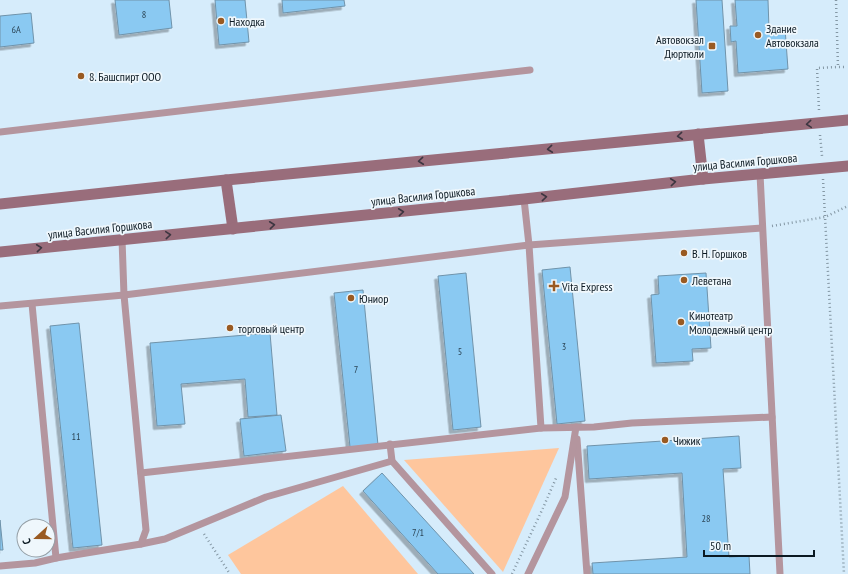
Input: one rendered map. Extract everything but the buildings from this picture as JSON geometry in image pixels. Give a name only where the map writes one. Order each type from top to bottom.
[{"type":"main road","points":[[0,204],[226,180],[848,120]]},
{"type":"main road","points":[[698,134],[703,179]]},
{"type":"main road","name":"улица Василия Горшкова","points":[[0,252],[524,199],[703,179],[848,166]]},
{"type":"main road","points":[[226,180],[233,229]]},
{"type":"lane","points":[[0,132],[530,70]]},
{"type":"lane","points":[[760,174],[780,574]]},
{"type":"lane","points":[[524,199],[529,245],[541,428]]},
{"type":"lane","points":[[0,306],[124,295],[529,245],[762,228]]},
{"type":"lane","points":[[122,240],[124,295],[146,530],[140,544]]},
{"type":"lane","points":[[32,304],[52,518]]},
{"type":"lane","points":[[141,473],[541,428],[772,416]]},
{"type":"lane","points":[[528,574],[565,497],[576,427]]},
{"type":"lane","points":[[576,427],[587,574]]},
{"type":"lane","points":[[390,444],[392,461],[492,574]]},
{"type":"lane","points":[[0,566],[36,563],[56,558],[165,539],[266,497],[392,461]]},
{"type":"path","points":[[836,0],[838,67]]},
{"type":"path","points":[[844,574],[817,68],[846,67]]},
{"type":"path","points":[[762,228],[825,217],[848,206]]},
{"type":"path","points":[[512,574],[544,508],[558,472]]},
{"type":"path","points":[[198,525],[230,574]]},
{"type":"shaded area","points":[[559,448],[503,572],[404,460]]},
{"type":"shaded area","points":[[343,486],[418,574],[241,574],[228,555]]},
{"type":"place","name":"Находка","points":[[221,21]]},
{"type":"place","name":"Здание Автовокзала","points":[[758,35]]},
{"type":"place","name":"Автовокзал Дюртюли","points":[[712,46]]},
{"type":"place","name":"8. Башспирт ООО","points":[[81,76]]},
{"type":"place","name":"В. Н. Горшков","points":[[684,253]]},
{"type":"place","name":"Леветана","points":[[684,280]]},
{"type":"place","name":"Vita Express","points":[[554,286]]},
{"type":"place","name":"Юниор","points":[[351,298]]},
{"type":"place","name":"Кинотеатр Молодежный центр","points":[[681,322]]},
{"type":"place","name":"торговый центр","points":[[230,328]]},
{"type":"place","name":"Чижик","points":[[665,440]]}]
